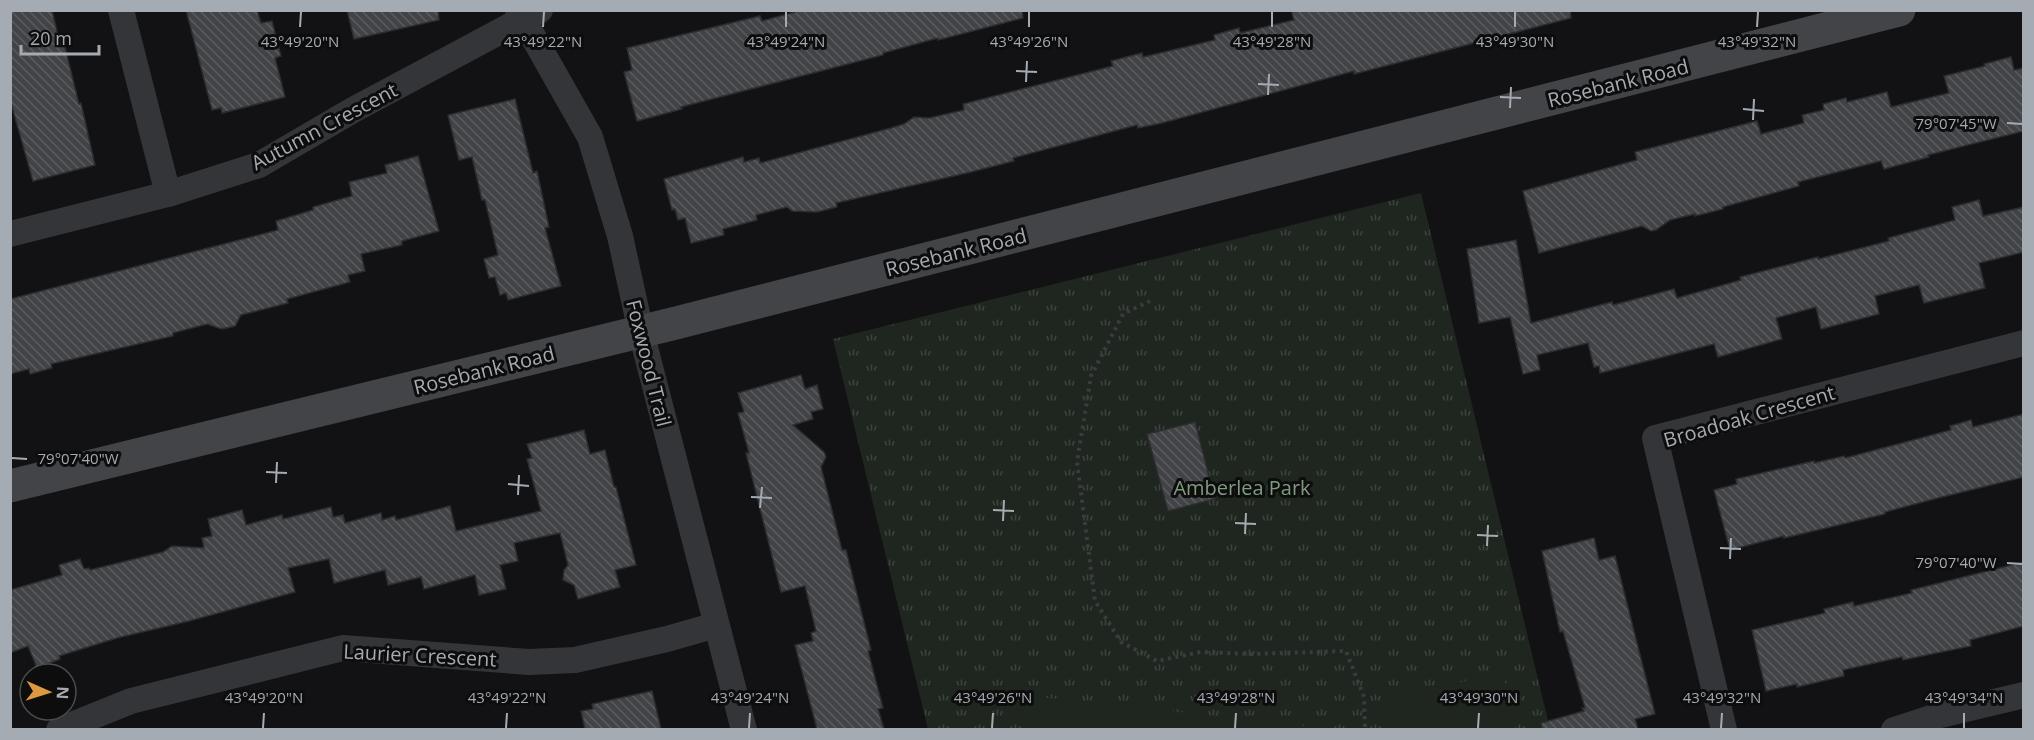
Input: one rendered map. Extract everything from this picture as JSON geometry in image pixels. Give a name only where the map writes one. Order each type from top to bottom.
[{"type":"street","points":[[121,10],[168,194]]},
{"type":"street","name":"Rosebank Road","points":[[10,486],[641,332],[1899,10]]},
{"type":"street","name":"Autumn Crescent","points":[[10,234],[168,194],[259,165],[353,110],[491,38],[527,13]]},
{"type":"street","name":"Foxwood Trail","points":[[527,13],[590,137],[620,236],[641,332],[744,729]]},
{"type":"street","name":"Broadoak Crescent","points":[[1724,729],[1655,438],[2024,343]]},
{"type":"street","name":"Laurier Crescent","points":[[59,729],[131,701],[343,648],[529,662],[575,660],[716,625]]},
{"type":"street","points":[[1894,729],[1940,715],[2024,695]]},
{"type":"path","points":[[1150,302],[1123,314],[1091,376],[1077,462],[1095,601],[1121,642],[1157,661],[1201,652],[1251,654],[1346,651],[1364,697],[1365,729]]},
{"type":"green space","name":"Amberlea Park","points":[[1421,193],[1550,729],[928,729],[833,339]]},
{"type":"green space","points":[[1503,673],[1516,729],[1386,729],[1380,700]]},
{"type":"green space","points":[[1039,697],[1333,729],[1025,729],[1025,705]]},
{"type":"building","points":[[10,10],[52,10],[58,36],[62,35],[79,104],[81,103],[95,165],[33,181],[10,100]]},
{"type":"building","points":[[186,10],[257,10],[261,23],[272,21],[281,56],[275,58],[285,97],[222,113],[221,108],[212,110]]},
{"type":"building","points":[[347,10],[438,10],[439,20],[354,39]]},
{"type":"building","points":[[802,10],[1022,10],[1023,18],[938,40],[938,38],[637,121],[624,72],[632,70],[627,48],[760,16],[762,21]]},
{"type":"building","points":[[1291,10],[1570,10],[1571,18],[1354,74],[1354,71],[1162,123],[1138,128],[1137,125],[1013,158],[1014,161],[836,203],[837,207],[817,212],[792,211],[787,207],[756,215],[757,220],[723,229],[724,235],[691,243],[685,218],[678,220],[675,209],[672,210],[664,179],[743,157],[744,162],[759,158],[760,163],[891,128],[904,124],[914,117],[929,118],[964,110],[963,104],[1113,66],[1111,61],[1142,53],[1143,57],[1215,40],[1214,35],[1239,28],[1240,33],[1294,20]]},
{"type":"building","points":[[2011,57],[2014,70],[2024,68],[2024,131],[1928,155],[1929,157],[1884,169],[1881,161],[1798,182],[1799,186],[1723,207],[1723,209],[1670,220],[1656,230],[1651,231],[1642,226],[1539,253],[1523,191],[1637,160],[1635,152],[1757,121],[1761,134],[1804,123],[1802,115],[1824,110],[1823,104],[1846,98],[1847,102],[1887,92],[1891,107],[1949,93],[1944,76]]},
{"type":"building","points":[[515,99],[533,173],[537,171],[549,227],[545,228],[561,286],[508,300],[506,293],[500,295],[495,277],[489,278],[484,259],[498,255],[485,200],[482,200],[472,157],[459,160],[448,115]]},
{"type":"building","points":[[418,156],[439,231],[402,241],[402,245],[361,254],[365,271],[348,275],[350,282],[287,299],[288,303],[241,315],[235,326],[222,329],[207,324],[173,333],[173,336],[51,364],[52,368],[30,374],[29,369],[10,374],[10,299],[278,230],[276,221],[352,196],[349,182],[387,173],[385,165]]},
{"type":"building","points":[[1979,200],[1983,216],[2024,207],[2024,252],[1979,263],[1985,288],[1924,303],[1919,285],[1875,296],[1879,314],[1821,329],[1816,307],[1776,318],[1782,339],[1718,357],[1714,344],[1600,373],[1599,366],[1594,367],[1588,343],[1537,355],[1540,370],[1523,374],[1510,317],[1479,323],[1467,249],[1516,240],[1531,323],[1674,289],[1677,298],[1741,280],[1740,277],[1889,241],[1888,238],[1955,220],[1952,207]]},
{"type":"building","points":[[801,375],[805,389],[817,385],[823,409],[811,412],[813,419],[793,425],[824,452],[826,457],[821,467],[842,550],[846,550],[871,650],[868,651],[883,708],[878,709],[884,729],[817,729],[795,645],[813,641],[811,633],[816,631],[805,586],[781,592],[746,453],[749,453],[738,413],[744,412],[738,393]]},
{"type":"building","points":[[2024,414],[2024,477],[1885,512],[1885,514],[1730,550],[1714,490],[1737,484],[1736,479],[1814,461],[1814,463],[1844,456],[1845,458],[1951,430],[1950,426],[1971,420],[1973,427]]},
{"type":"building","points":[[1195,422],[1215,499],[1168,511],[1147,434]]},
{"type":"building","points":[[584,430],[590,454],[605,450],[636,565],[615,570],[620,587],[578,599],[574,585],[563,580],[564,570],[568,565],[560,533],[514,543],[518,561],[500,565],[506,589],[479,595],[475,575],[424,589],[421,577],[388,585],[385,570],[334,583],[329,559],[288,568],[295,592],[117,638],[59,656],[60,659],[52,662],[35,662],[28,646],[10,653],[10,590],[62,575],[59,565],[80,559],[84,569],[89,568],[90,570],[163,552],[172,546],[204,548],[202,538],[212,536],[208,519],[242,510],[246,525],[282,515],[283,519],[331,507],[333,517],[343,515],[345,523],[381,513],[382,520],[395,516],[396,520],[450,506],[456,531],[541,511],[527,459],[532,458],[527,444]]},
{"type":"building","points":[[1594,538],[1599,560],[1615,556],[1655,714],[1635,719],[1638,729],[1542,729],[1541,723],[1584,711],[1582,708],[1585,708],[1563,631],[1560,632],[1542,551]]},
{"type":"building","points":[[2024,562],[2024,626],[1970,640],[1971,646],[1903,660],[1902,657],[1843,670],[1844,676],[1797,687],[1797,684],[1766,691],[1752,630],[1825,613],[1824,609],[1853,602],[1854,606],[1912,593],[1911,590]]},
{"type":"building","points":[[652,691],[661,729],[585,729],[581,711],[593,709],[592,704]]}]
